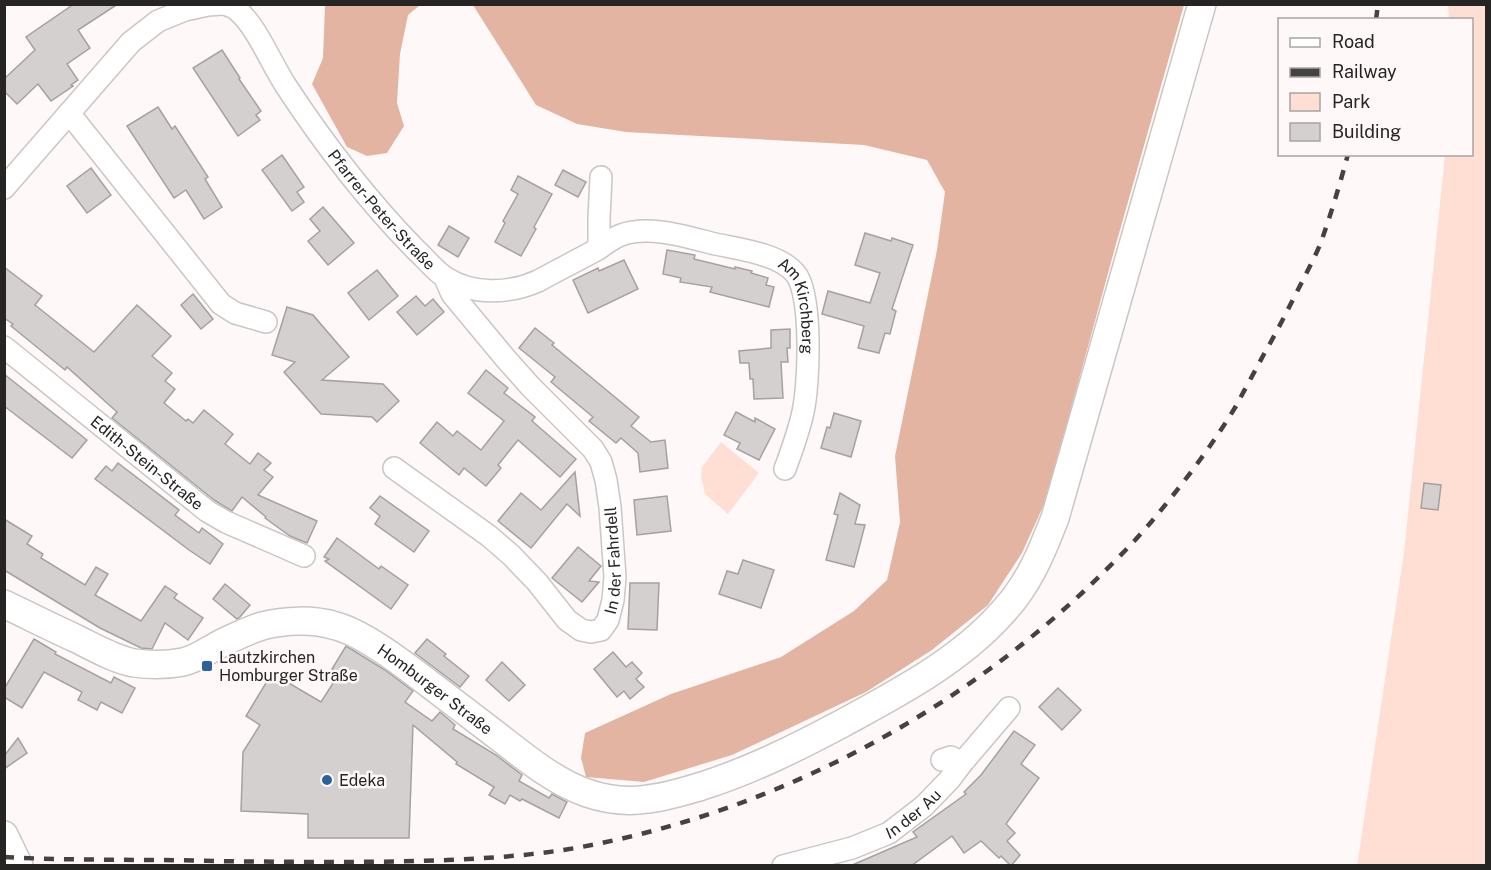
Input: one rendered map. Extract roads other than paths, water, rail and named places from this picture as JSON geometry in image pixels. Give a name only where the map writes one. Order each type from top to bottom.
[{"type":"main road","name":"Homburger Straße","points":[[4,604],[108,655],[134,663],[183,662],[246,631],[264,625],[319,622],[340,627],[397,659],[550,775],[586,793],[605,798],[627,801],[675,794],[723,779],[792,751],[889,698],[945,662],[1001,614],[1027,581],[1042,551],[1054,518],[1202,4]]},
{"type":"main road","points":[[4,835],[19,866]]},
{"type":"street","name":"Pfarrer-Peter-Straße","points":[[4,188],[131,42],[158,21],[185,10],[223,4],[237,9],[251,25],[286,86],[331,150],[377,207],[445,278],[483,291],[524,287],[599,248]]},
{"type":"street","points":[[69,113],[221,303],[235,313],[266,322]]},
{"type":"street","points":[[599,248],[598,218],[601,177]]},
{"type":"street","name":"Am Kirchberg","points":[[599,248],[621,235],[640,231],[659,231],[769,256],[796,274],[803,290],[806,310],[808,386],[804,411],[785,469]]},
{"type":"street","name":"In der Fahrdell","points":[[394,468],[489,536],[511,555],[537,582],[567,620],[581,630],[591,633],[601,630],[608,620],[615,577],[610,507],[606,480],[600,462],[593,448],[506,359],[452,294],[445,278]]},
{"type":"street","name":"Edith-Stein-Straße","points":[[4,347],[207,511],[226,522],[304,556]]},
{"type":"street","name":"In der Au","points":[[782,860],[852,848],[889,833],[924,806],[950,779],[952,761],[1009,708]]},
{"type":"railway","points":[[1376,18],[1378,4]]},
{"type":"railway","points":[[4,857],[360,862],[515,856],[581,847],[650,832],[718,811],[785,785],[849,755],[912,721],[972,682],[1028,639],[1082,593],[1152,521],[1217,436],[1274,336],[1319,247],[1347,156]]},
{"type":"place","name":"Lautzkirchen Homburger Straße","points":[[207,666]]},
{"type":"place","name":"Edeka","points":[[327,780]]}]
